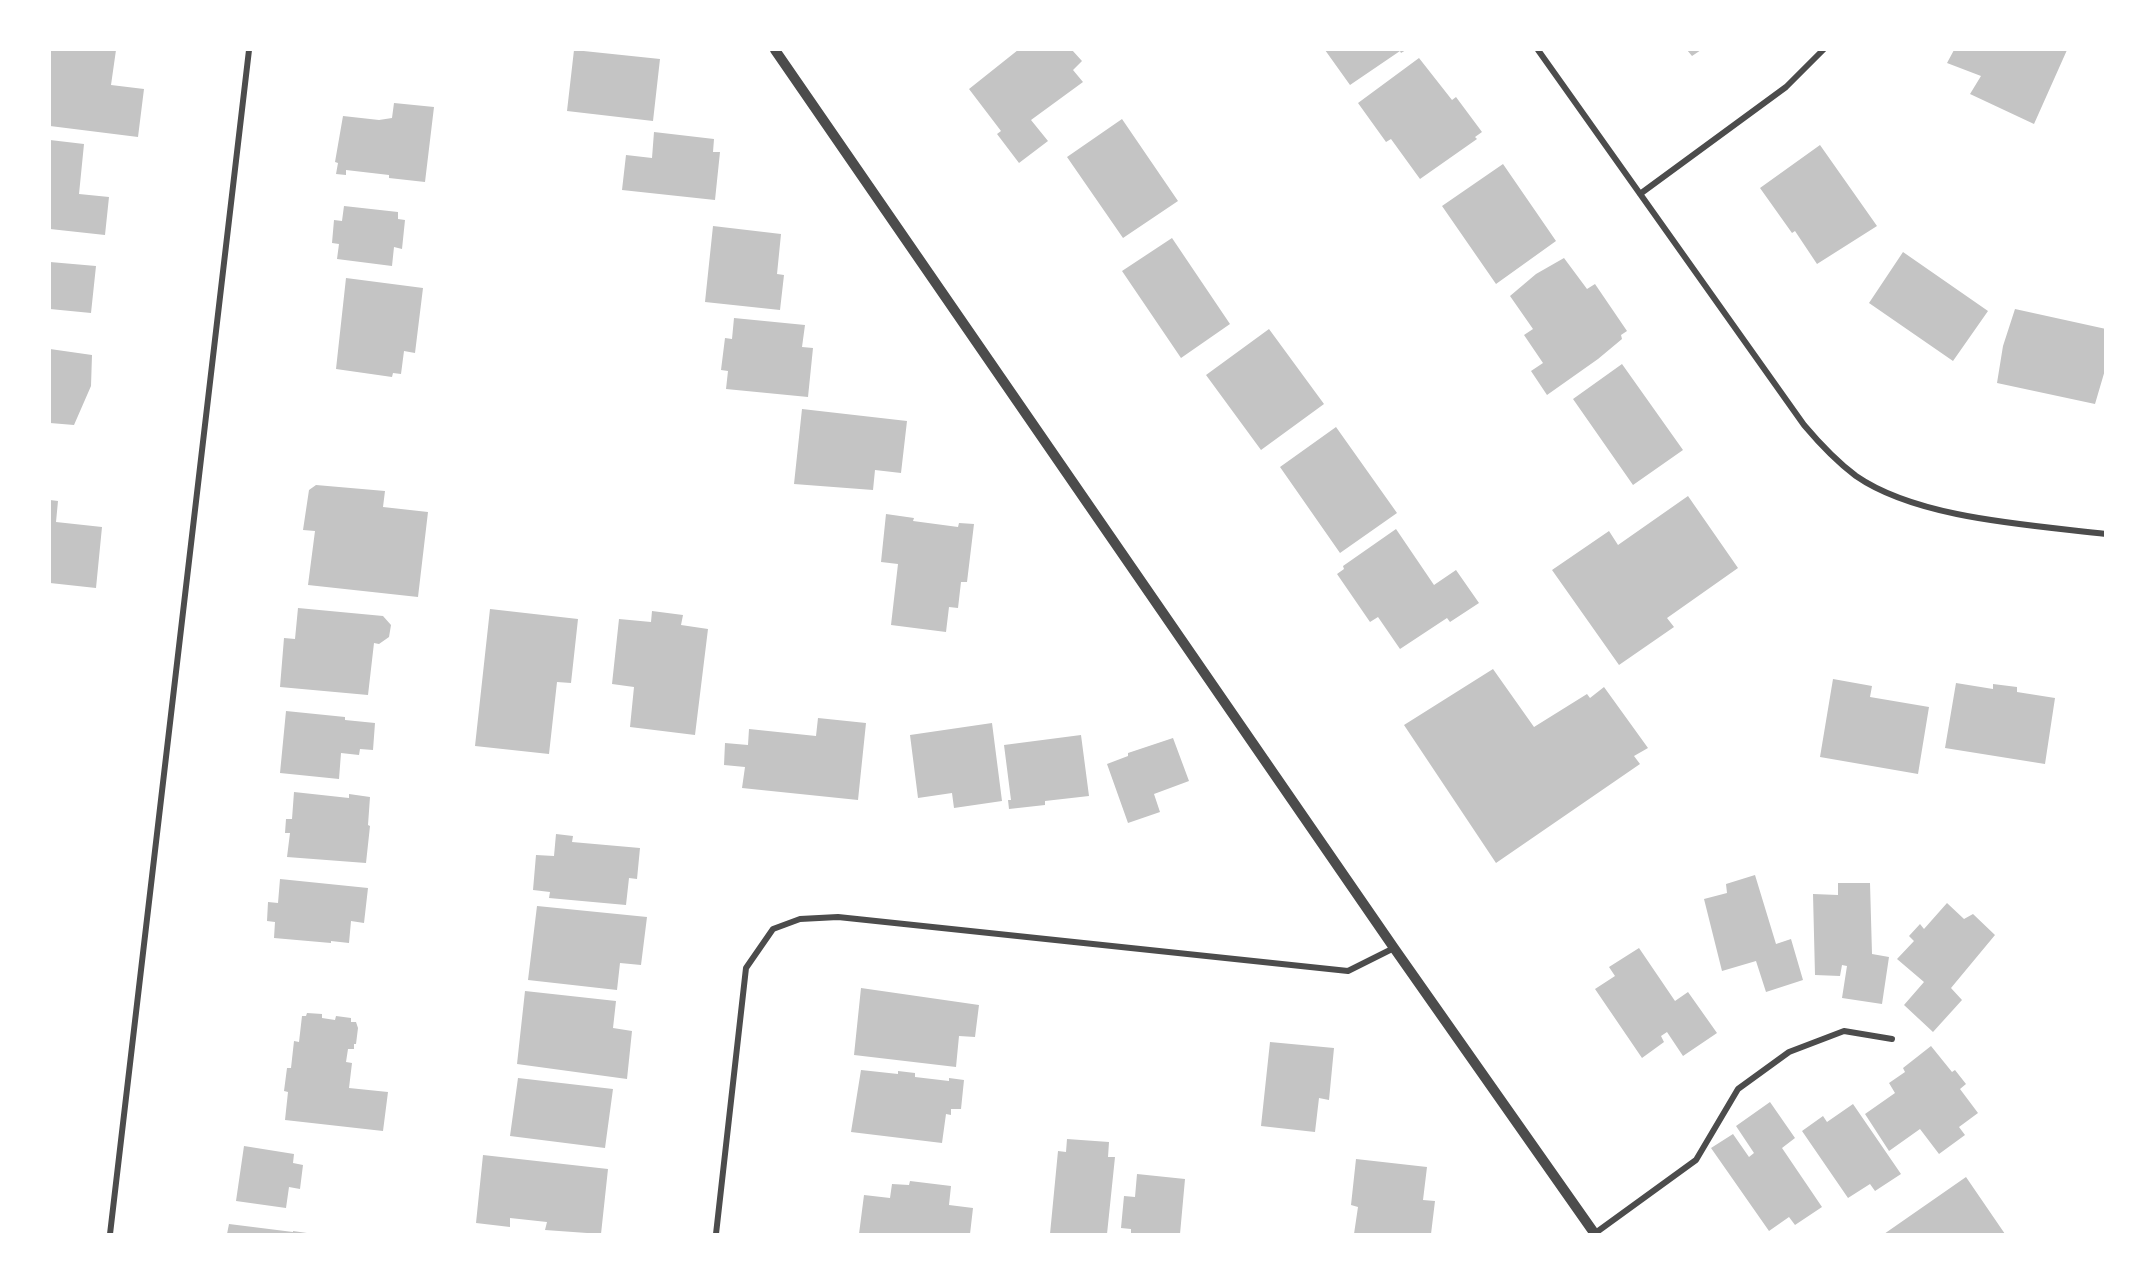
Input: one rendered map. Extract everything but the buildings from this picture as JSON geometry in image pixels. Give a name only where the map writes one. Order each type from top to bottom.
[{"type":"street","points":[[110,1234],[249,50]]},
{"type":"street","points":[[775,50],[1594,1234],[1696,1160],[1738,1089],[1789,1052],[1844,1031],[1892,1039]]},
{"type":"street","points":[[1538,50],[1804,424],[1827,452],[1858,477],[1903,499],[1988,519],[2106,534]]},
{"type":"street","points":[[1640,194],[1786,87],[1823,50]]},
{"type":"street","points":[[716,1234],[746,968],[773,929],[800,919],[838,917],[1348,971],[1394,948]]}]
